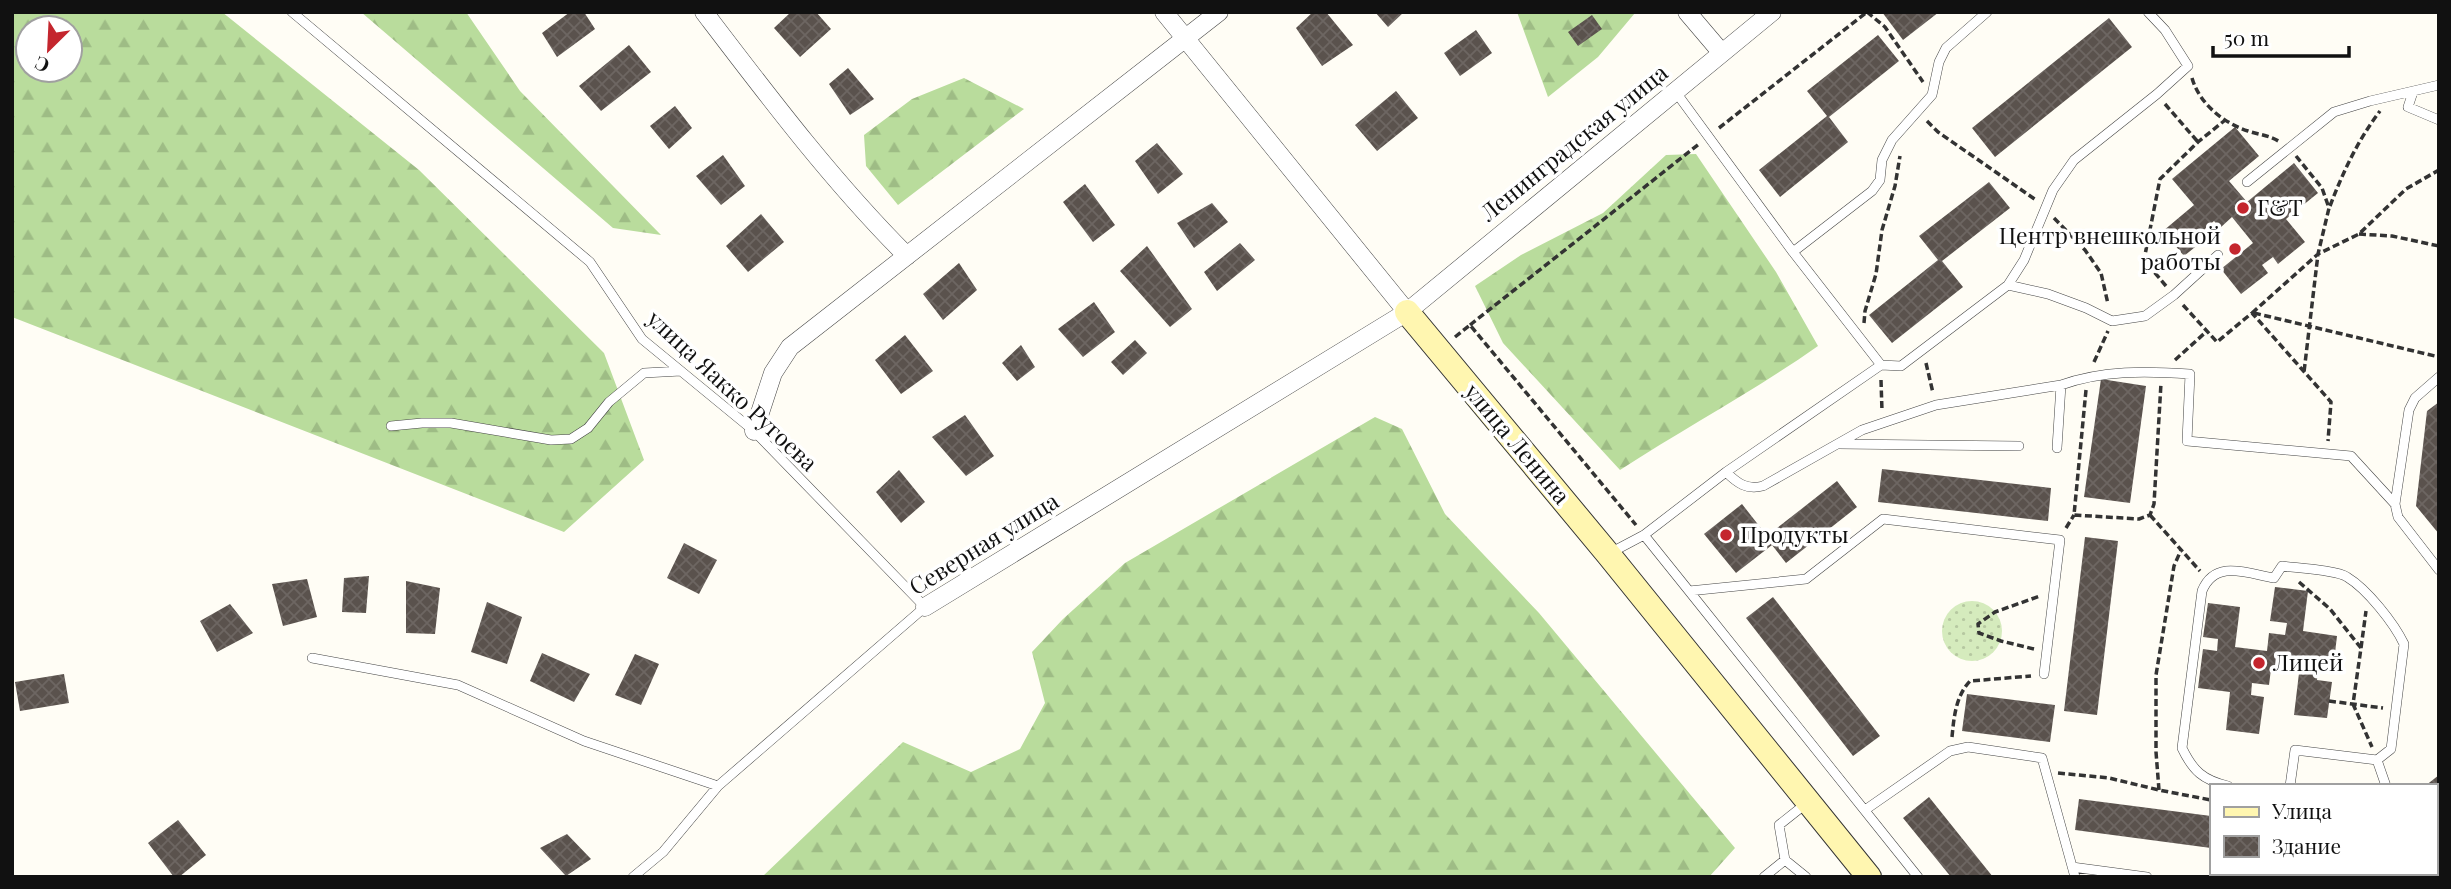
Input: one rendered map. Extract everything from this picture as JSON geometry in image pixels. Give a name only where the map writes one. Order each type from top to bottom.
[{"type":"street","points":[[704,12],[777,107],[868,217],[907,256]]},
{"type":"street","name":"улица Ленина","points":[[1164,12],[1407,312],[1608,554],[1868,877]]},
{"type":"street","points":[[754,431],[773,373],[790,347],[1219,12]]},
{"type":"street","points":[[1687,12],[1721,52]]},
{"type":"street","name":"Ленинградская улица","points":[[1407,312],[1772,12]]},
{"type":"street","name":"Северная улица","points":[[925,607],[1407,312]]},
{"type":"lane","name":"улица Яакко Ругоева","points":[[292,12],[590,262],[642,339],[754,431],[925,607]]},
{"type":"lane","points":[[1793,252],[1872,191],[1880,180],[1882,160],[1892,140],[1932,95],[1938,62],[1946,48],[1987,12]]},
{"type":"lane","points":[[1608,554],[1644,535],[1726,472],[1881,365],[1901,366],[2008,285],[2024,260],[2053,190],[2074,160],[2188,66],[2165,30],[2148,12]]},
{"type":"lane","points":[[2247,182],[2334,112],[2439,85]]},
{"type":"lane","points":[[1675,91],[1793,252],[1881,365]]},
{"type":"lane","points":[[2413,92],[2408,107],[2439,120]]},
{"type":"lane","points":[[2008,285],[2048,294],[2112,321],[2145,316],[2174,295],[2218,256]]},
{"type":"lane","points":[[391,426],[451,423],[551,440],[571,439],[588,428],[609,402],[644,373],[681,371]]},
{"type":"lane","points":[[1726,472],[1737,483],[1753,489],[1763,486],[1862,430],[1936,405],[2060,385],[2088,376],[2162,372],[2190,374],[2187,440],[2351,456],[2395,504]]},
{"type":"lane","points":[[2439,377],[2414,398],[2395,504],[2398,517],[2439,570]]},
{"type":"lane","points":[[2057,448],[2060,385]]},
{"type":"lane","points":[[1837,444],[2019,446]]},
{"type":"lane","points":[[1689,591],[1806,579],[1882,519],[2060,540],[2044,674]]},
{"type":"lane","points":[[1644,535],[1918,877]]},
{"type":"lane","points":[[2220,784],[2211,782],[2191,766],[2182,748],[2202,591],[2207,578],[2216,572],[2234,571],[2274,578],[2281,566],[2346,575],[2368,596],[2399,633],[2404,644],[2391,749],[2377,760],[2295,750],[2290,784]]},
{"type":"lane","name":"Северная улица","points":[[633,877],[663,852],[718,786],[925,607]]},
{"type":"lane","points":[[312,658],[458,685],[584,741],[718,786]]},
{"type":"lane","points":[[1865,810],[1950,751],[1968,747],[2042,758],[2074,872],[2147,877]]},
{"type":"lane","points":[[2377,760],[2385,784]]},
{"type":"lane","points":[[1806,877],[1785,860],[1779,825],[1809,801]]},
{"type":"lane","points":[[1764,877],[1785,860]]},
{"type":"path","points":[[1439,349],[1867,12],[1885,27],[1932,95]]},
{"type":"path","points":[[2188,66],[2195,90],[2224,121],[2248,131],[2271,136],[2288,147],[2322,188],[2329,208]]},
{"type":"path","points":[[2157,94],[2198,142]]},
{"type":"path","points":[[2305,372],[2318,254],[2329,208],[2366,130],[2391,97]]},
{"type":"path","points":[[1918,112],[1938,132],[2017,185],[2046,208],[2085,250],[2101,273],[2112,321],[2088,376],[2074,514],[2139,519],[2150,515]]},
{"type":"path","points":[[2224,121],[2160,179],[2144,260],[2217,342],[2318,254],[2359,234],[2406,189],[2439,170]]},
{"type":"path","points":[[1863,342],[1865,312],[1876,274],[1882,230],[1895,186],[1905,127]]},
{"type":"path","points":[[2359,234],[2392,236],[2439,246]]},
{"type":"path","points":[[2252,313],[2439,357]]},
{"type":"path","points":[[2252,313],[2331,402],[2327,454]]},
{"type":"path","points":[[1470,325],[1644,535]]},
{"type":"path","points":[[2150,515],[2154,504],[2162,372],[2207,331]]},
{"type":"path","points":[[1922,350],[1936,405]]},
{"type":"path","points":[[1881,365],[1883,423]]},
{"type":"path","points":[[2150,515],[2207,578]]},
{"type":"path","points":[[2159,790],[2156,675],[2174,566],[2181,550]]},
{"type":"path","points":[[2281,566],[2330,609],[2361,648]]},
{"type":"path","points":[[2046,652],[1979,633],[1978,624],[1995,612],[2023,600],[2053,593]]},
{"type":"path","points":[[2368,596],[2353,704],[2377,760]]},
{"type":"path","points":[[1950,751],[1961,690],[1970,681],[2044,674]]},
{"type":"path","points":[[2329,701],[2395,709]]},
{"type":"path","points":[[2046,772],[2109,778],[2210,800]]},
{"type":"green space","points":[[12,12],[222,12],[419,170],[604,353],[644,460],[564,532],[12,317]]},
{"type":"green space","points":[[361,12],[466,12],[520,91],[661,235],[613,228]]},
{"type":"green space","points":[[1517,12],[1635,13],[1598,57],[1548,97]]},
{"type":"green space","points":[[964,78],[1024,109],[898,205],[866,166],[864,135],[912,99]]},
{"type":"green space","points":[[1696,154],[1776,272],[1818,346],[1620,470],[1503,343],[1475,286],[1521,255],[1603,213],[1666,155]]},
{"type":"green space","points":[[1375,417],[1402,429],[1445,514],[1539,613],[1735,848],[1709,877],[762,877],[903,742],[971,772],[1020,749],[1045,703],[1032,652],[1063,619],[1125,563]]},
{"type":"green space","points":[[1972,601],[1989,606],[1997,614],[2002,631],[1997,648],[1989,656],[1972,661],[1955,656],[1947,648],[1942,631],[1947,614],[1955,606]]},
{"type":"building","points":[[570,12],[584,12],[595,29],[557,57],[542,33]]},
{"type":"building","points":[[791,12],[816,12],[831,29],[800,57],[774,28]]},
{"type":"building","points":[[1313,12],[1326,12],[1353,45],[1322,66],[1296,28]]},
{"type":"building","points":[[1375,12],[1404,12],[1388,27]]},
{"type":"building","points":[[1882,12],[1939,12],[1903,40]]},
{"type":"building","points":[[1592,15],[1602,29],[1578,46],[1568,32]]},
{"type":"building","points":[[2109,18],[2132,47],[1995,157],[1972,128]]},
{"type":"building","points":[[1476,30],[1492,53],[1460,76],[1444,53]]},
{"type":"building","points":[[1878,35],[1899,61],[1829,117],[1848,142],[1780,197],[1759,170],[1827,116],[1807,91]]},
{"type":"building","points":[[629,45],[651,72],[601,111],[579,86]]},
{"type":"building","points":[[848,68],[874,99],[850,115],[829,84]]},
{"type":"building","points":[[1396,91],[1418,118],[1377,151],[1355,125]]},
{"type":"building","points":[[675,106],[692,128],[669,149],[650,126]]},
{"type":"building","points":[[2235,127],[2259,156],[2229,181],[2247,202],[2294,163],[2318,193],[2286,219],[2305,242],[2278,264],[2273,257],[2262,265],[2268,273],[2241,294],[2221,269],[2253,243],[2232,217],[2220,228],[2214,221],[2205,229],[2210,235],[2184,256],[2163,231],[2194,205],[2172,179]]},
{"type":"building","points":[[1157,143],[1183,174],[1158,194],[1135,161]]},
{"type":"building","points":[[723,155],[745,186],[721,205],[696,176]]},
{"type":"building","points":[[1989,182],[2010,208],[1942,261],[1963,287],[1892,343],[1869,315],[1938,260],[1919,236]]},
{"type":"building","points":[[1085,184],[1115,225],[1093,242],[1063,202]]},
{"type":"building","points":[[1212,203],[1228,222],[1194,248],[1177,223]]},
{"type":"building","points":[[761,214],[784,242],[748,272],[726,246]]},
{"type":"building","points":[[1240,243],[1255,260],[1217,291],[1204,272]]},
{"type":"building","points":[[1147,246],[1192,309],[1170,327],[1120,271]]},
{"type":"building","points":[[959,263],[977,290],[943,320],[923,294]]},
{"type":"building","points":[[1094,302],[1115,332],[1083,357],[1058,329]]},
{"type":"building","points":[[905,335],[933,371],[901,394],[875,360]]},
{"type":"building","points":[[1135,340],[1147,353],[1123,375],[1111,362]]},
{"type":"building","points":[[1021,345],[1035,367],[1017,381],[1002,363]]},
{"type":"building","points":[[2101,379],[2146,386],[2130,503],[2084,497]]},
{"type":"building","points":[[2439,402],[2439,534],[2416,506],[2427,411]]},
{"type":"building","points":[[965,415],[994,456],[966,476],[932,437]]},
{"type":"building","points":[[1882,469],[2051,488],[2048,521],[1878,502]]},
{"type":"building","points":[[899,470],[925,502],[901,523],[876,492]]},
{"type":"building","points":[[1837,481],[1857,507],[1786,563],[1772,545],[1736,573],[1704,534],[1742,504],[1767,536]]},
{"type":"building","points":[[2085,537],[2118,541],[2097,715],[2064,711]]},
{"type":"building","points":[[684,543],[717,560],[699,594],[667,578]]},
{"type":"building","points":[[369,576],[366,613],[342,612],[344,578]]},
{"type":"building","points":[[307,579],[317,617],[283,626],[272,584]]},
{"type":"building","points":[[406,581],[440,588],[435,634],[406,633]]},
{"type":"building","points":[[2275,587],[2308,591],[2303,631],[2337,636],[2333,670],[2318,668],[2317,680],[2332,682],[2327,718],[2294,715],[2299,673],[2271,669],[2269,685],[2252,683],[2251,695],[2264,697],[2259,734],[2226,730],[2230,692],[2198,688],[2203,649],[2217,651],[2218,639],[2203,637],[2208,603],[2240,607],[2235,647],[2267,651],[2269,633],[2285,635],[2287,623],[2270,621]]},
{"type":"building","points":[[1773,597],[1880,736],[1853,756],[1746,618]]},
{"type":"building","points":[[487,602],[522,617],[507,664],[471,652]]},
{"type":"building","points":[[230,604],[253,633],[217,652],[200,621]]},
{"type":"building","points":[[542,653],[590,674],[574,702],[530,681]]},
{"type":"building","points":[[635,654],[659,664],[641,705],[615,695]]},
{"type":"building","points":[[64,674],[69,703],[20,711],[15,682]]},
{"type":"building","points":[[1967,694],[2055,705],[2050,742],[1962,731]]},
{"type":"building","points":[[2439,775],[2437,819],[2437,784],[2428,784]]},
{"type":"building","points":[[1929,797],[1993,877],[1951,877],[1903,818]]},
{"type":"building","points":[[2079,799],[2210,816],[2210,848],[2075,830]]},
{"type":"building","points":[[178,820],[206,855],[179,877],[174,877],[148,843]]},
{"type":"building","points":[[567,834],[591,859],[566,876],[540,848]]},
{"type":"building","points":[[2242,875],[2339,875],[2339,877]]},
{"type":"place","name":"Г&Т","points":[[2243,208]]},
{"type":"place","name":"Центр внешкольной работы","points":[[2235,249]]},
{"type":"place","name":"Продукты","points":[[1726,535]]},
{"type":"place","name":"Лицей","points":[[2259,663]]}]
